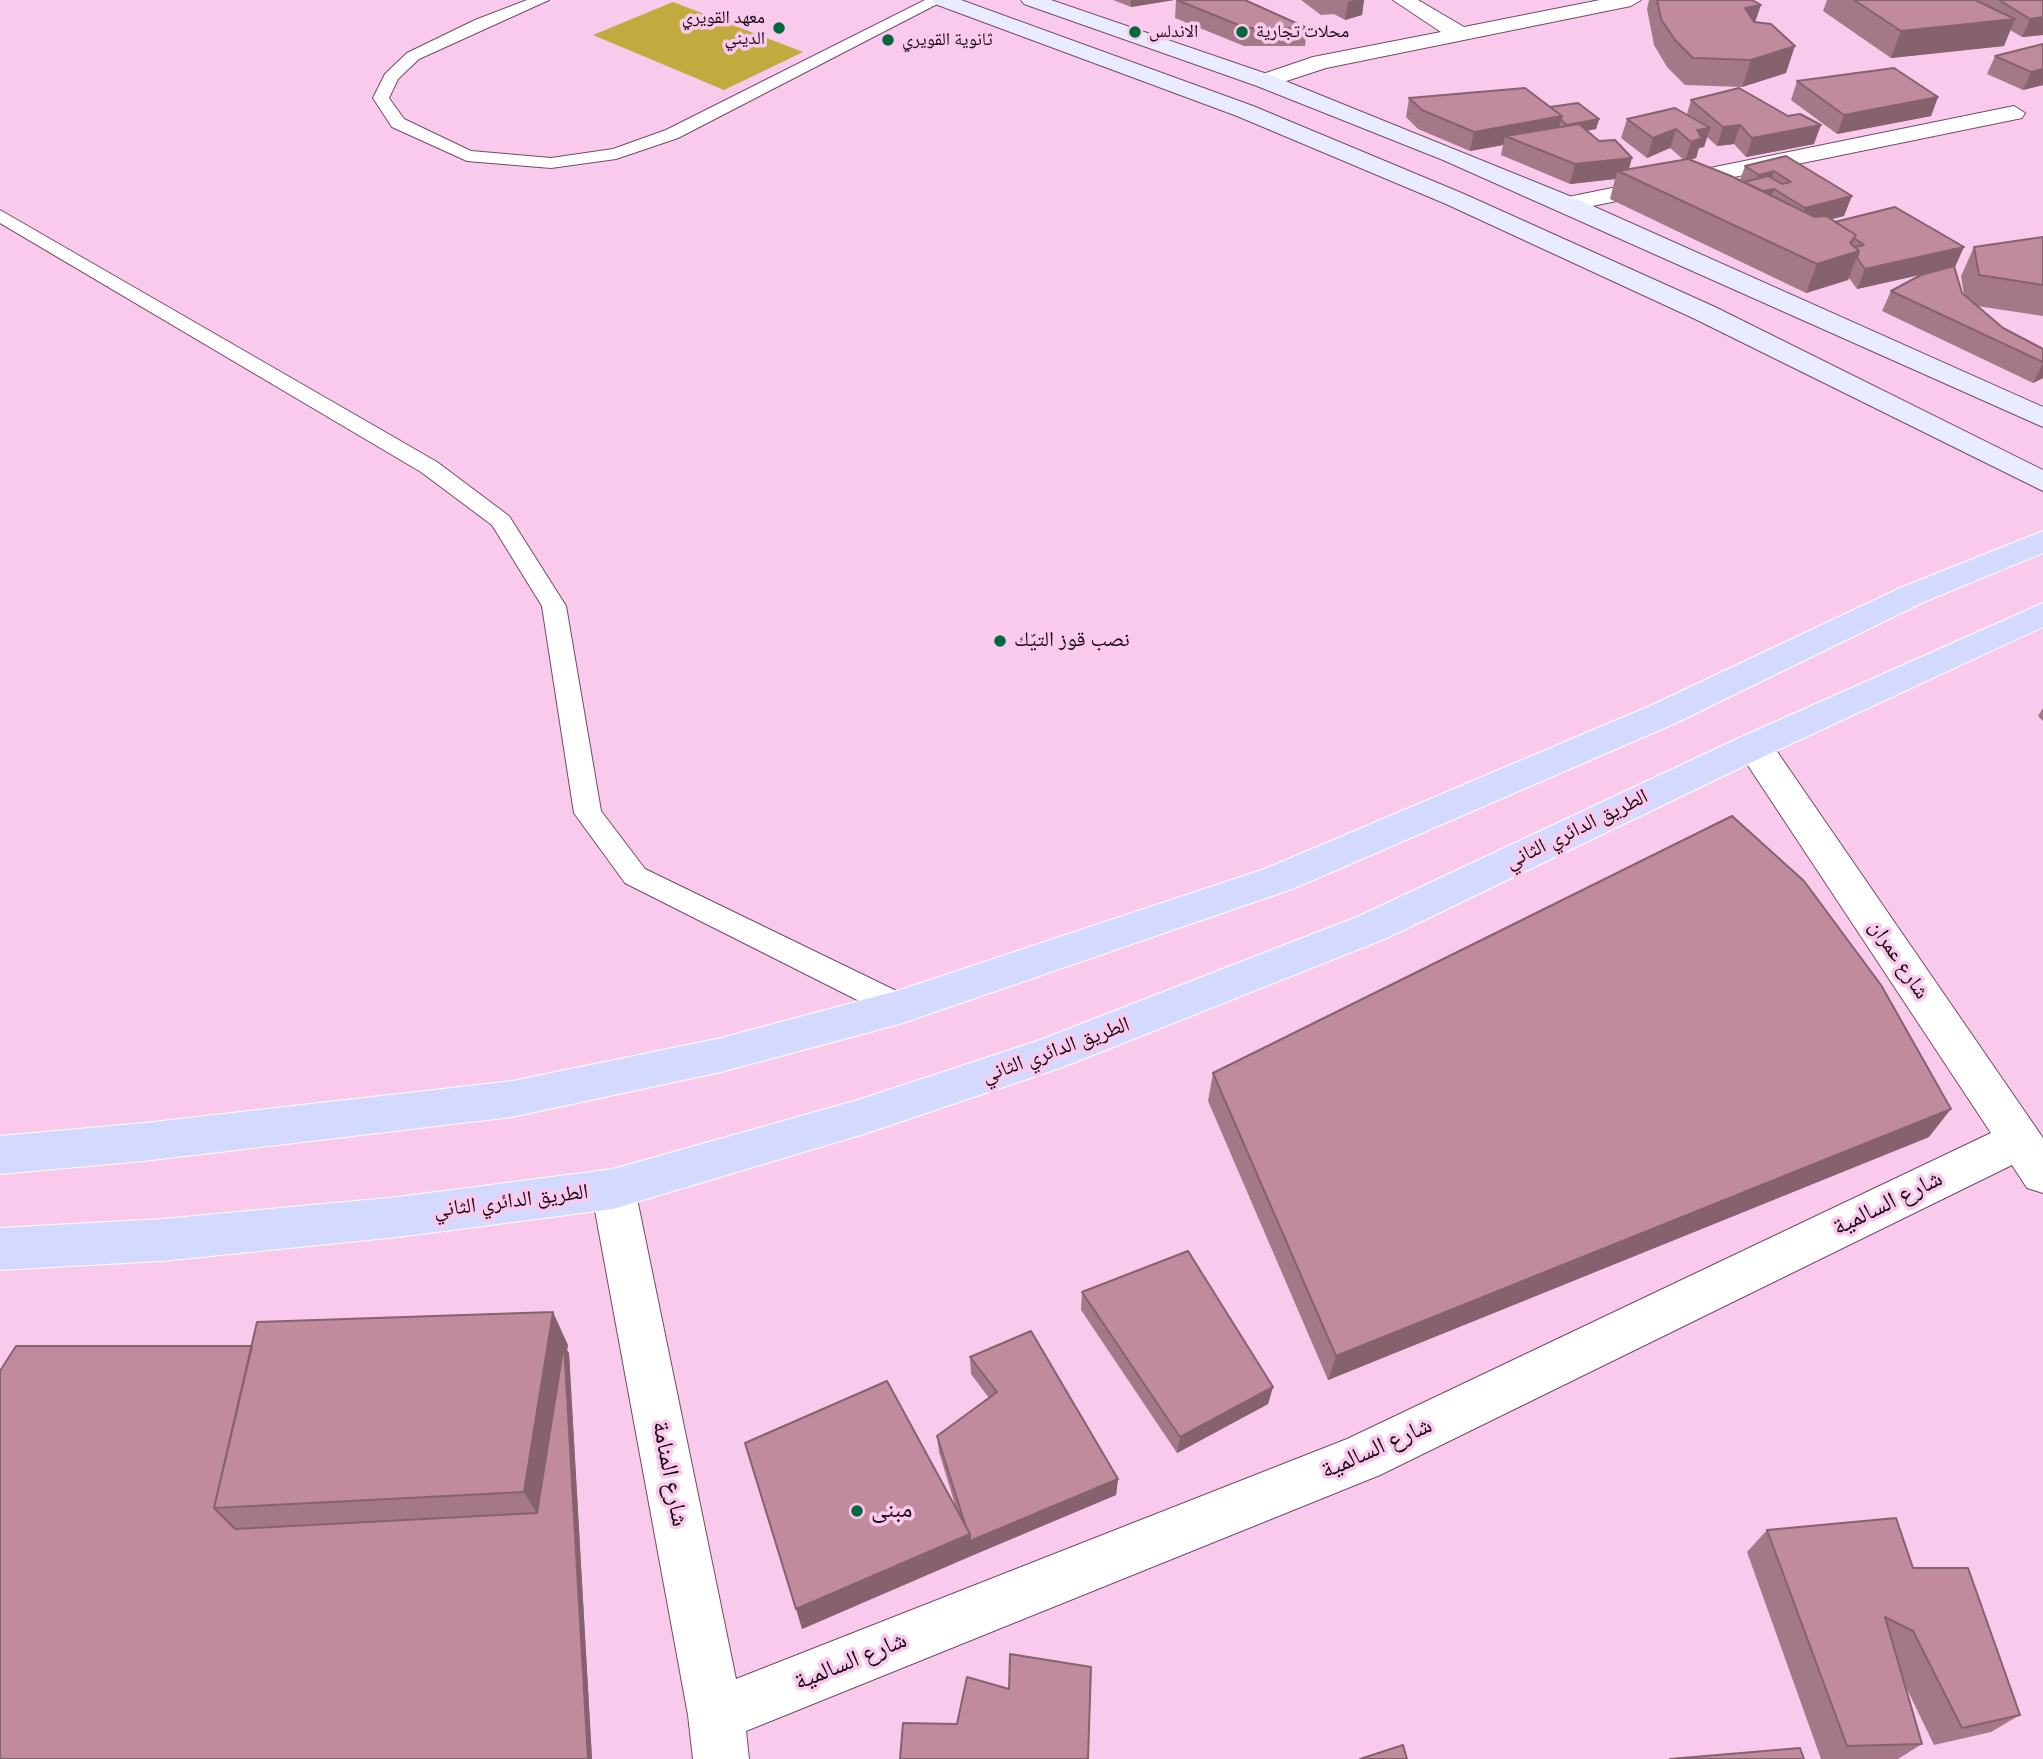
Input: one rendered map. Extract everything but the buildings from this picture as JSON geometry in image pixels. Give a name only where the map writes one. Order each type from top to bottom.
[{"type":"main road","points":[[940,0],[1245,111],[1455,200],[1717,319],[2043,482]]},
{"type":"main road","points":[[1031,0],[1265,81],[1568,204],[2043,418]]},
{"type":"main road","points":[[0,1155],[144,1142],[512,1099],[721,1055],[900,1007],[1281,878],[1664,714],[1913,595],[2043,541]]},
{"type":"main road","name":"الطريق الدائري الثاني","points":[[0,1249],[162,1240],[398,1217],[612,1189],[861,1117],[1048,1055],[1188,1003],[1373,928],[1754,746],[2043,614]]},
{"type":"street","points":[[1403,0],[1460,34]]},
{"type":"street","points":[[1265,81],[1321,62],[1632,0]]},
{"type":"street","points":[[1568,204],[2014,113]]},
{"type":"street","name":"شارع عمران","points":[[1754,746],[2031,1157]]},
{"type":"street","name":"شارع السالمية","points":[[719,1737],[1362,1458],[2031,1157]]},
{"type":"street","name":"شارع المنامة","points":[[612,1189],[719,1737]]},
{"type":"lane","points":[[541,0],[480,23],[413,56],[391,77],[381,98],[398,123],[467,156],[551,163],[616,155],[672,134],[940,0]]},
{"type":"lane","points":[[0,215],[429,467],[501,521],[554,606],[588,813],[635,876],[900,1007]]},
{"type":"shaded area","points":[[673,2],[803,52],[724,90],[593,35]]},
{"type":"place","name":"معهد القويري الديني","points":[[779,28]]},
{"type":"place","name":"الاندلس","points":[[1135,32]]},
{"type":"place","name":"محلات تجارية","points":[[1242,32]]},
{"type":"place","name":"ثانوية القويري","points":[[888,40]]},
{"type":"place","name":"نصب قوز التيّك","points":[[1000,641]]},
{"type":"place","name":"مبنى","points":[[857,1511]]}]
